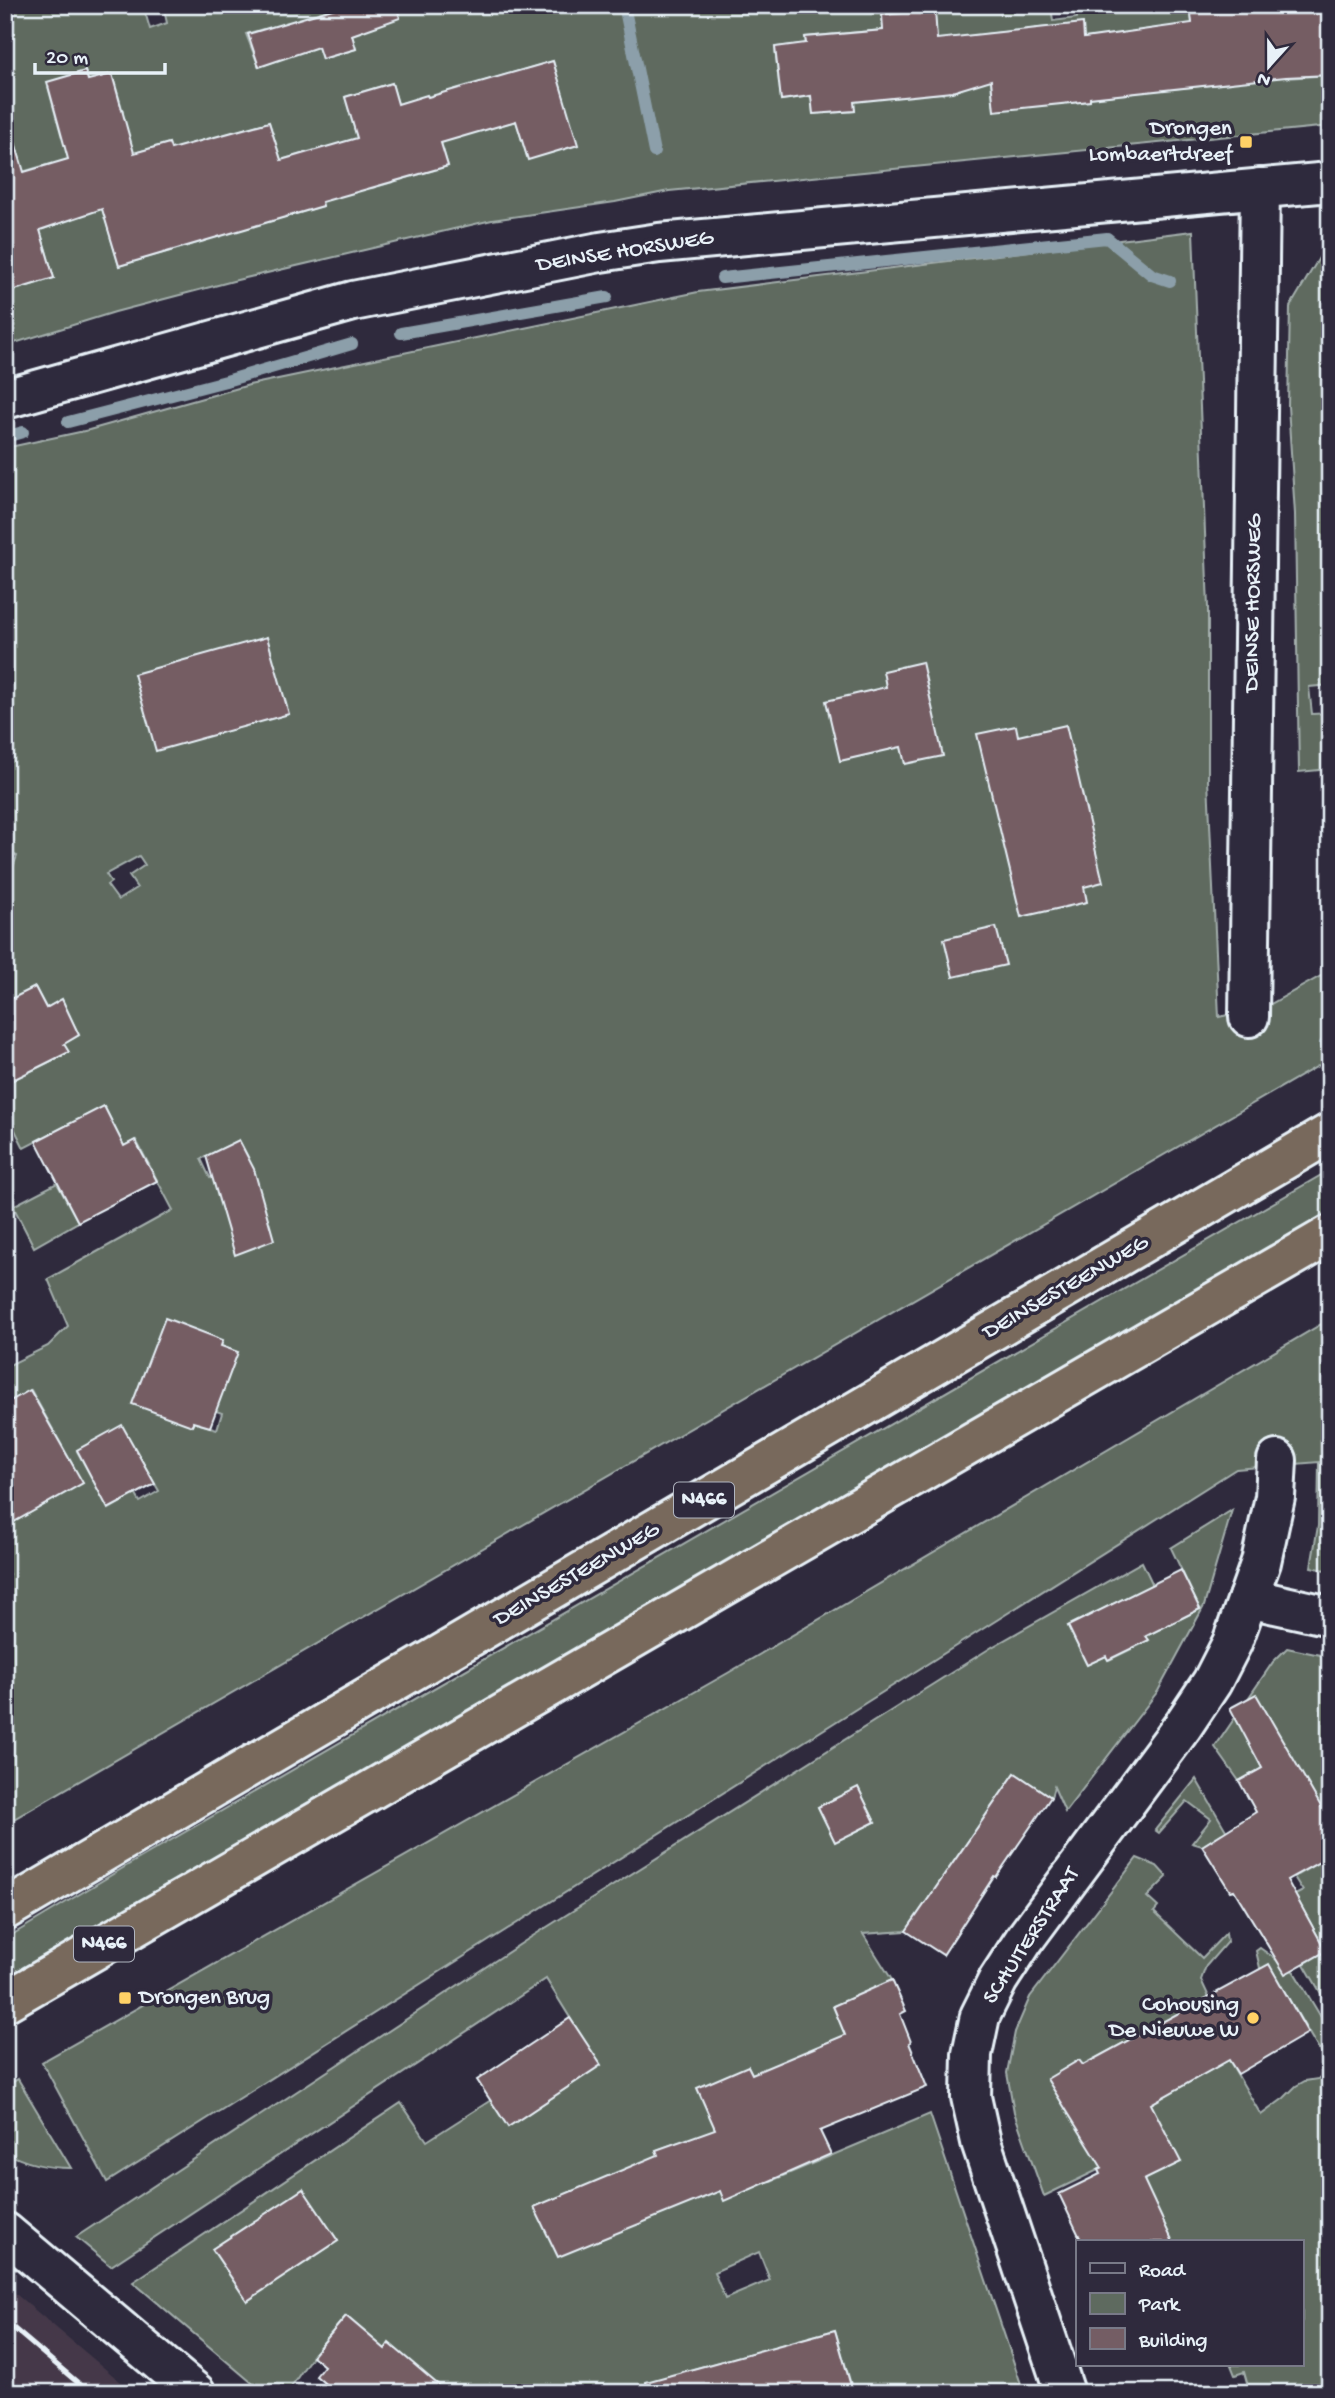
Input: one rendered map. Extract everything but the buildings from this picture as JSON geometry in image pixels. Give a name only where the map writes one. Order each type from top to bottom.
[{"type":"highway","name":"DEINSESTEENWEG","points":[[5,1910],[1330,1133]]},
{"type":"highway","name":"N466","points":[[5,2003],[1330,1235]]},
{"type":"street","name":"DEINSE HORSWEG","points":[[5,398],[353,302],[600,252],[659,243],[1330,182]]},
{"type":"street","name":"DEINSE HORSWEG","points":[[1249,1017],[1259,188]]},
{"type":"street","name":"SCHUITERSTRAAT","points":[[1065,2393],[981,2142],[971,2097],[972,2054],[980,2016],[998,1980],[1024,1940],[1182,1727],[1212,1682],[1232,1643],[1261,1562],[1273,1509],[1276,1460]]},
{"type":"street","points":[[1248,1598],[1330,1616]]},
{"type":"street","points":[[5,2232],[196,2393]]},
{"type":"shaded area","points":[[5,2285],[134,2393],[5,2393]]},
{"type":"green space","points":[[5,5],[143,5],[150,29],[167,23],[163,5],[1051,5],[1053,21],[1077,18],[1076,5],[1190,5],[1192,23],[1140,92],[1230,83],[1222,5],[1279,5],[1286,78],[1330,75],[1330,126],[669,191],[615,202],[492,220],[237,280],[115,312],[5,346],[5,293],[54,278],[40,230],[63,222],[46,165],[5,177]],"holes":[[[343,6],[356,49],[322,59],[309,16]],[[934,11],[943,94],[854,101],[855,111],[813,114],[805,37],[883,30]],[[1082,23],[1090,100],[994,110],[986,34]],[[263,29],[276,61],[259,67],[246,34]],[[800,44],[805,97],[781,100],[775,47]],[[553,61],[577,145],[528,159],[516,121],[494,127],[481,82]],[[85,71],[96,108],[57,120],[47,83]],[[112,74],[123,112],[107,118],[96,78]],[[392,83],[398,104],[427,96],[448,166],[372,188],[345,97]],[[269,122],[281,160],[308,152],[323,206],[249,227],[220,136]],[[169,143],[173,157],[180,155],[204,241],[119,266],[87,156],[131,154]]]},
{"type":"green space","points":[[1193,231],[1208,608],[1208,780],[1219,1017],[1267,1006],[1330,971],[1330,1059],[5,1824],[5,1576],[9,1574],[5,1567],[5,1527],[74,1467],[31,1390],[5,1404],[5,1367],[48,1346],[68,1326],[48,1279],[173,1210],[136,1140],[124,1146],[104,1106],[24,1148],[9,1118],[5,1120],[5,1070],[11,1081],[68,1053],[64,1044],[79,1035],[62,1000],[46,1008],[35,987],[5,1002],[5,889],[17,856],[5,851],[5,448],[89,430],[249,385],[698,292]],"holes":[[[139,856],[145,865],[129,876],[137,888],[118,900],[107,885],[111,882],[106,874]],[[239,1140],[249,1159],[210,1178],[201,1159]],[[223,1340],[221,1346],[237,1352],[211,1409],[222,1413],[217,1429],[193,1422]],[[96,1440],[128,1498],[109,1509],[77,1451]],[[138,1454],[159,1491],[140,1502],[119,1465]]]},
{"type":"green space","points":[[1326,246],[1330,246],[1330,685],[1309,687],[1312,714],[1330,713],[1330,769],[1299,772],[1295,514],[1288,406],[1290,307]]},
{"type":"green space","points":[[1330,1170],[1330,1216],[5,1980],[5,1939],[128,1865]]},
{"type":"green space","points":[[57,1183],[78,1222],[34,1247],[13,1206]]},
{"type":"green space","points":[[1330,1319],[1330,1571],[1311,1567],[1318,1526],[1319,1462],[1236,1469],[107,2182],[42,2062],[728,1673]]},
{"type":"green space","points":[[1232,1510],[1204,1606],[1158,1691],[1065,1812],[1054,1787],[1051,1797],[1015,1773],[906,1931],[863,1934],[892,1980],[833,2006],[849,2044],[752,2074],[748,2066],[766,2183],[930,2114],[1024,2393],[847,2393],[853,2391],[835,2330],[686,2371],[648,2393],[640,2386],[634,2393],[447,2393],[389,2344],[385,2349],[346,2316],[312,2356],[287,2393],[264,2393],[133,2282],[401,2103],[427,2141],[491,2100],[509,2126],[600,2066],[546,1979],[111,2266],[76,2237],[528,1939],[992,1647],[1142,1562],[1153,1585],[1068,1626],[1087,1665],[1106,1656],[1109,1660],[1148,1641],[1146,1636],[1200,1609],[1171,1548]],"holes":[[[858,1788],[875,1822],[835,1842],[818,1807]],[[679,2142],[702,2198],[670,2184],[656,2150]],[[303,2190],[338,2241],[247,2301],[212,2249]],[[759,2252],[770,2280],[725,2299],[714,2272]]]},
{"type":"green space","points":[[1287,1648],[1330,1657],[1330,1822],[1256,1756],[1262,1768],[1239,1781],[1215,1747],[1273,1662]]},
{"type":"green space","points":[[1196,1779],[1304,1964],[1279,1950],[1221,1834],[1202,1846],[1192,1843],[1211,1819],[1187,1801],[1159,1833],[1155,1830]]},
{"type":"green space","points":[[1330,1856],[1330,2009],[1304,1964],[1326,1951],[1295,1895],[1303,1891],[1294,1877]]},
{"type":"green space","points":[[1137,1858],[1157,1866],[1167,1877],[1147,1897],[1158,1907],[1154,1912],[1202,1958],[1226,1933],[1227,1942],[1206,1966],[1201,1980],[1209,1997],[1083,2065],[1079,2060],[1048,2079],[1149,2105],[1229,2060],[1261,2115],[1296,2086],[1318,2079],[1330,2067],[1330,2393],[1250,2393],[1244,2372],[1235,2375],[1231,2366],[1304,2366],[1304,2240],[1171,2240],[1127,2187],[1180,2162],[1137,2151],[1044,2196],[1014,2112],[1007,2073],[1015,2032],[1030,1997]]},
{"type":"green space","points":[[1260,1948],[1294,1972],[1330,2032],[1330,2047],[1319,2050],[1280,1984],[1267,1990],[1256,1951]]},
{"type":"green space","points":[[18,2079],[71,2168],[37,2165],[5,2152],[5,2087]]},
{"type":"waterway","points":[[624,5],[654,152]]},
{"type":"waterway","points":[[722,278],[1107,238],[1152,275],[1170,281]]},
{"type":"waterway","points":[[401,333],[607,297]]},
{"type":"waterway","points":[[68,422],[226,381],[352,344]]},
{"type":"waterway","points":[[5,437],[23,432]]},
{"type":"waterway","points":[[1325,1044],[1330,1041]]},
{"type":"railway","points":[[5,2321],[90,2393]]},
{"type":"railway","points":[[5,2384],[15,2393]]},
{"type":"place","name":"Drongen Lombaertdreef","points":[[1246,142]]},
{"type":"place","name":"Drongen Brug","points":[[125,1998]]},
{"type":"place","name":"Cohousing De Nieuwe W","points":[[1253,2018]]}]
